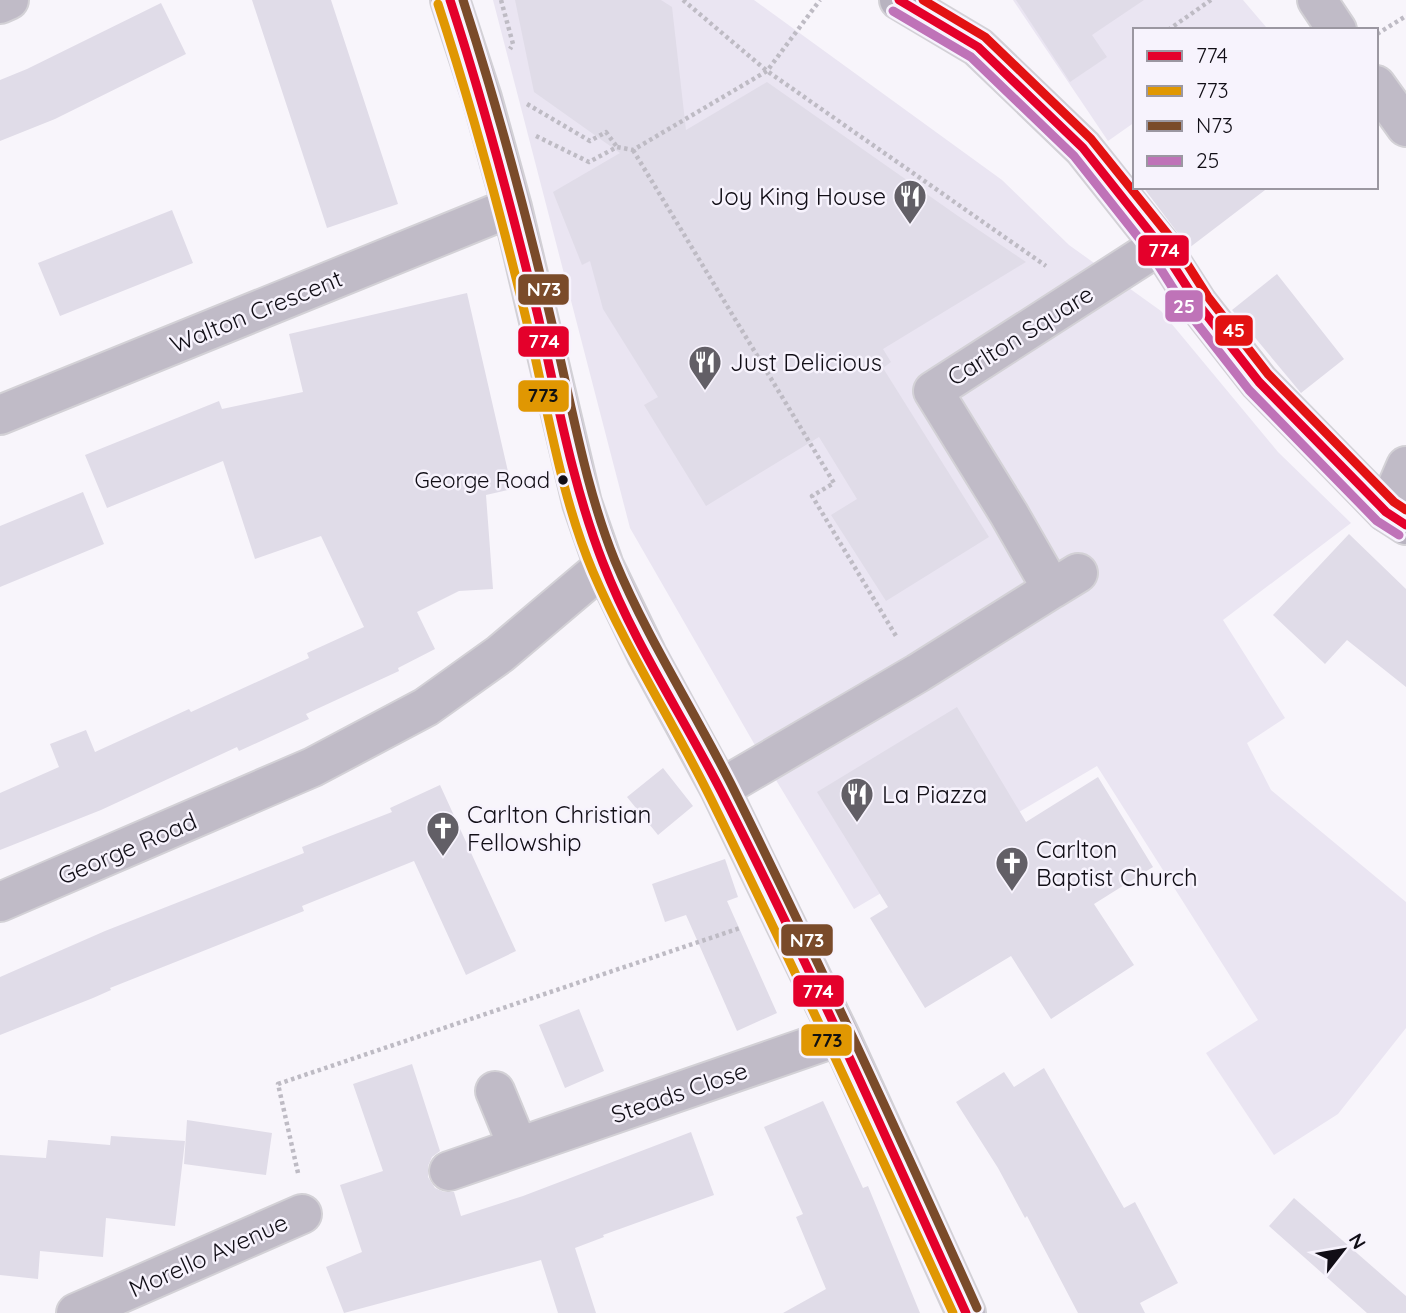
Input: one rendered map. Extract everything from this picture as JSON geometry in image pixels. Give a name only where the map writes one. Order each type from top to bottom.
[{"type":"main road","points":[[899,0],[978,47],[1083,148],[1160,246],[1198,304],[1258,382],[1396,518]]},
{"type":"street","points":[[0,4],[9,0]]},
{"type":"street","points":[[450,0],[482,98],[512,207],[582,503],[604,566],[647,655],[720,789],[840,1036],[966,1313]]},
{"type":"street","points":[[1317,0],[1337,28]]},
{"type":"street","points":[[1378,88],[1406,127]]},
{"type":"street","name":"Walton Crescent","points":[[0,415],[512,207]]},
{"type":"street","name":"Carlton Square","points":[[720,789],[918,673],[1065,581],[1009,514],[933,391],[1160,246]]},
{"type":"street","points":[[1396,518],[1406,467]]},
{"type":"street","name":"George Road","points":[[0,902],[313,767],[426,707],[500,654],[604,566]]},
{"type":"street","name":"Steads Close","points":[[449,1171],[840,1036]]},
{"type":"street","points":[[495,1091],[519,1147]]},
{"type":"street","name":"Morello Avenue","points":[[76,1313],[302,1214]]},
{"type":"path","points":[[683,0],[767,71],[1086,294]]},
{"type":"path","points":[[535,135],[589,162],[617,147],[633,150],[767,71],[820,0]]},
{"type":"path","points":[[1171,28],[1211,0]]},
{"type":"path","points":[[1378,33],[1406,16]]},
{"type":"path","points":[[526,103],[590,141],[606,132],[617,147]]},
{"type":"path","points":[[633,150],[834,483],[812,496],[918,673]]},
{"type":"path","points":[[302,1214],[302,1193],[278,1084],[781,915]]},
{"type":"shaded area","points":[[493,0],[754,0],[1002,180],[1069,245],[1161,311],[1278,452],[1351,523],[1223,620],[1285,718],[1247,743],[1271,790],[1406,902],[1406,1028],[1338,1114],[1274,1155],[1206,1053],[1258,1020],[1097,766],[854,909],[756,747],[630,528]]},
{"type":"shaded area","points":[[1013,0],[1243,0],[1265,28],[1133,28],[1133,123],[1108,141]]},
{"type":"building","points":[[252,0],[331,0],[398,204],[327,228]]},
{"type":"building","points":[[515,0],[661,0],[672,7],[686,130],[767,82],[1026,262],[883,349],[891,362],[883,368],[989,537],[886,601],[831,515],[857,499],[819,437],[706,506],[644,405],[658,397],[603,309],[590,261],[582,265],[553,192],[620,153],[534,92]]},
{"type":"building","points":[[1016,0],[1144,0],[1092,35],[1107,57],[1070,82]]},
{"type":"building","points":[[161,3],[186,54],[55,119],[0,141],[0,80]]},
{"type":"building","points":[[1145,189],[1266,189],[1189,248]]},
{"type":"building","points":[[172,210],[193,263],[60,316],[38,263]]},
{"type":"building","points":[[1277,274],[1344,359],[1301,393],[1232,310]]},
{"type":"building","points":[[467,293],[512,489],[486,495],[493,589],[459,591],[417,612],[435,649],[398,668],[399,671],[306,714],[309,719],[239,751],[237,747],[101,810],[0,850],[0,793],[59,767],[50,744],[86,730],[95,752],[309,658],[307,653],[364,627],[321,536],[255,559],[223,461],[107,508],[85,455],[219,401],[222,409],[303,392],[289,334]]},
{"type":"building","points":[[83,492],[104,544],[0,587],[0,526]]},
{"type":"building","points":[[1349,534],[1406,589],[1406,687],[1347,640],[1325,664],[1273,615]]},
{"type":"building","points":[[957,707],[1026,822],[1098,777],[1153,867],[1094,904],[1134,965],[1051,1019],[1011,956],[925,1008],[870,918],[888,907],[817,792]]},
{"type":"building","points":[[663,768],[693,806],[658,835],[627,797]]},
{"type":"building","points":[[440,785],[516,951],[466,975],[414,861],[302,906],[304,911],[0,1035],[0,977],[105,931],[304,853],[302,847],[392,812],[390,808]]},
{"type":"building","points":[[725,859],[738,897],[727,901],[777,1013],[737,1031],[686,915],[665,922],[652,884]]},
{"type":"building","points":[[579,1009],[604,1071],[565,1088],[539,1025]]},
{"type":"building","points":[[412,1064],[440,1151],[432,1157],[428,1166],[428,1177],[435,1188],[454,1192],[461,1216],[523,1196],[691,1132],[714,1195],[603,1235],[604,1237],[575,1248],[596,1313],[558,1313],[541,1260],[344,1313],[326,1267],[362,1252],[340,1185],[383,1171],[353,1084]]},
{"type":"building","points":[[1044,1068],[1124,1208],[1135,1202],[1178,1283],[1140,1303],[1145,1313],[1078,1313],[1027,1216],[1025,1218],[998,1168],[956,1102],[1004,1072],[1014,1087]]},
{"type":"building","points":[[823,1101],[863,1188],[868,1186],[920,1313],[783,1313],[826,1289],[796,1217],[803,1214],[764,1127]]},
{"type":"building","points":[[187,1120],[272,1133],[266,1175],[184,1164]]},
{"type":"building","points":[[111,1136],[185,1141],[175,1226],[106,1218],[103,1257],[40,1251],[38,1279],[0,1275],[0,1155],[46,1158],[48,1140],[110,1145]]},
{"type":"building","points":[[1294,1198],[1406,1296],[1406,1313],[1367,1313],[1269,1226]]},
{"type":"transit line","name":"774","points":[[450,0],[508,196],[582,503],[603,563],[629,622],[721,791],[785,920],[966,1313]]},
{"type":"transit line","name":"N73","points":[[463,0],[522,204],[587,475],[615,561],[642,619],[765,852],[977,1308]]},
{"type":"transit line","name":"774","points":[[899,0],[978,47],[1083,148],[1160,245],[1198,304],[1259,382],[1386,512],[1406,525]]},
{"type":"transit line","name":"45","points":[[923,0],[985,37],[1091,139],[1170,237],[1208,297],[1268,374],[1394,502],[1406,510]]},
{"type":"transit line","name":"773","points":[[438,4],[499,212],[565,487],[593,572],[620,630],[696,770],[742,863],[953,1313]]},
{"type":"transit line","name":"25","points":[[893,11],[971,57],[1074,156],[1150,252],[1188,312],[1249,390],[1377,521],[1399,535]]},
{"type":"place","name":"Joy King House","points":[[910,226]]},
{"type":"place","name":"Just Delicious","points":[[705,392]]},
{"type":"place","name":"George Road","points":[[563,480]]},
{"type":"place","name":"La Piazza","points":[[857,824]]},
{"type":"place","name":"Carlton Christian Fellowship","points":[[443,858]]},
{"type":"place","name":"Carlton Baptist Church","points":[[1012,893]]}]
